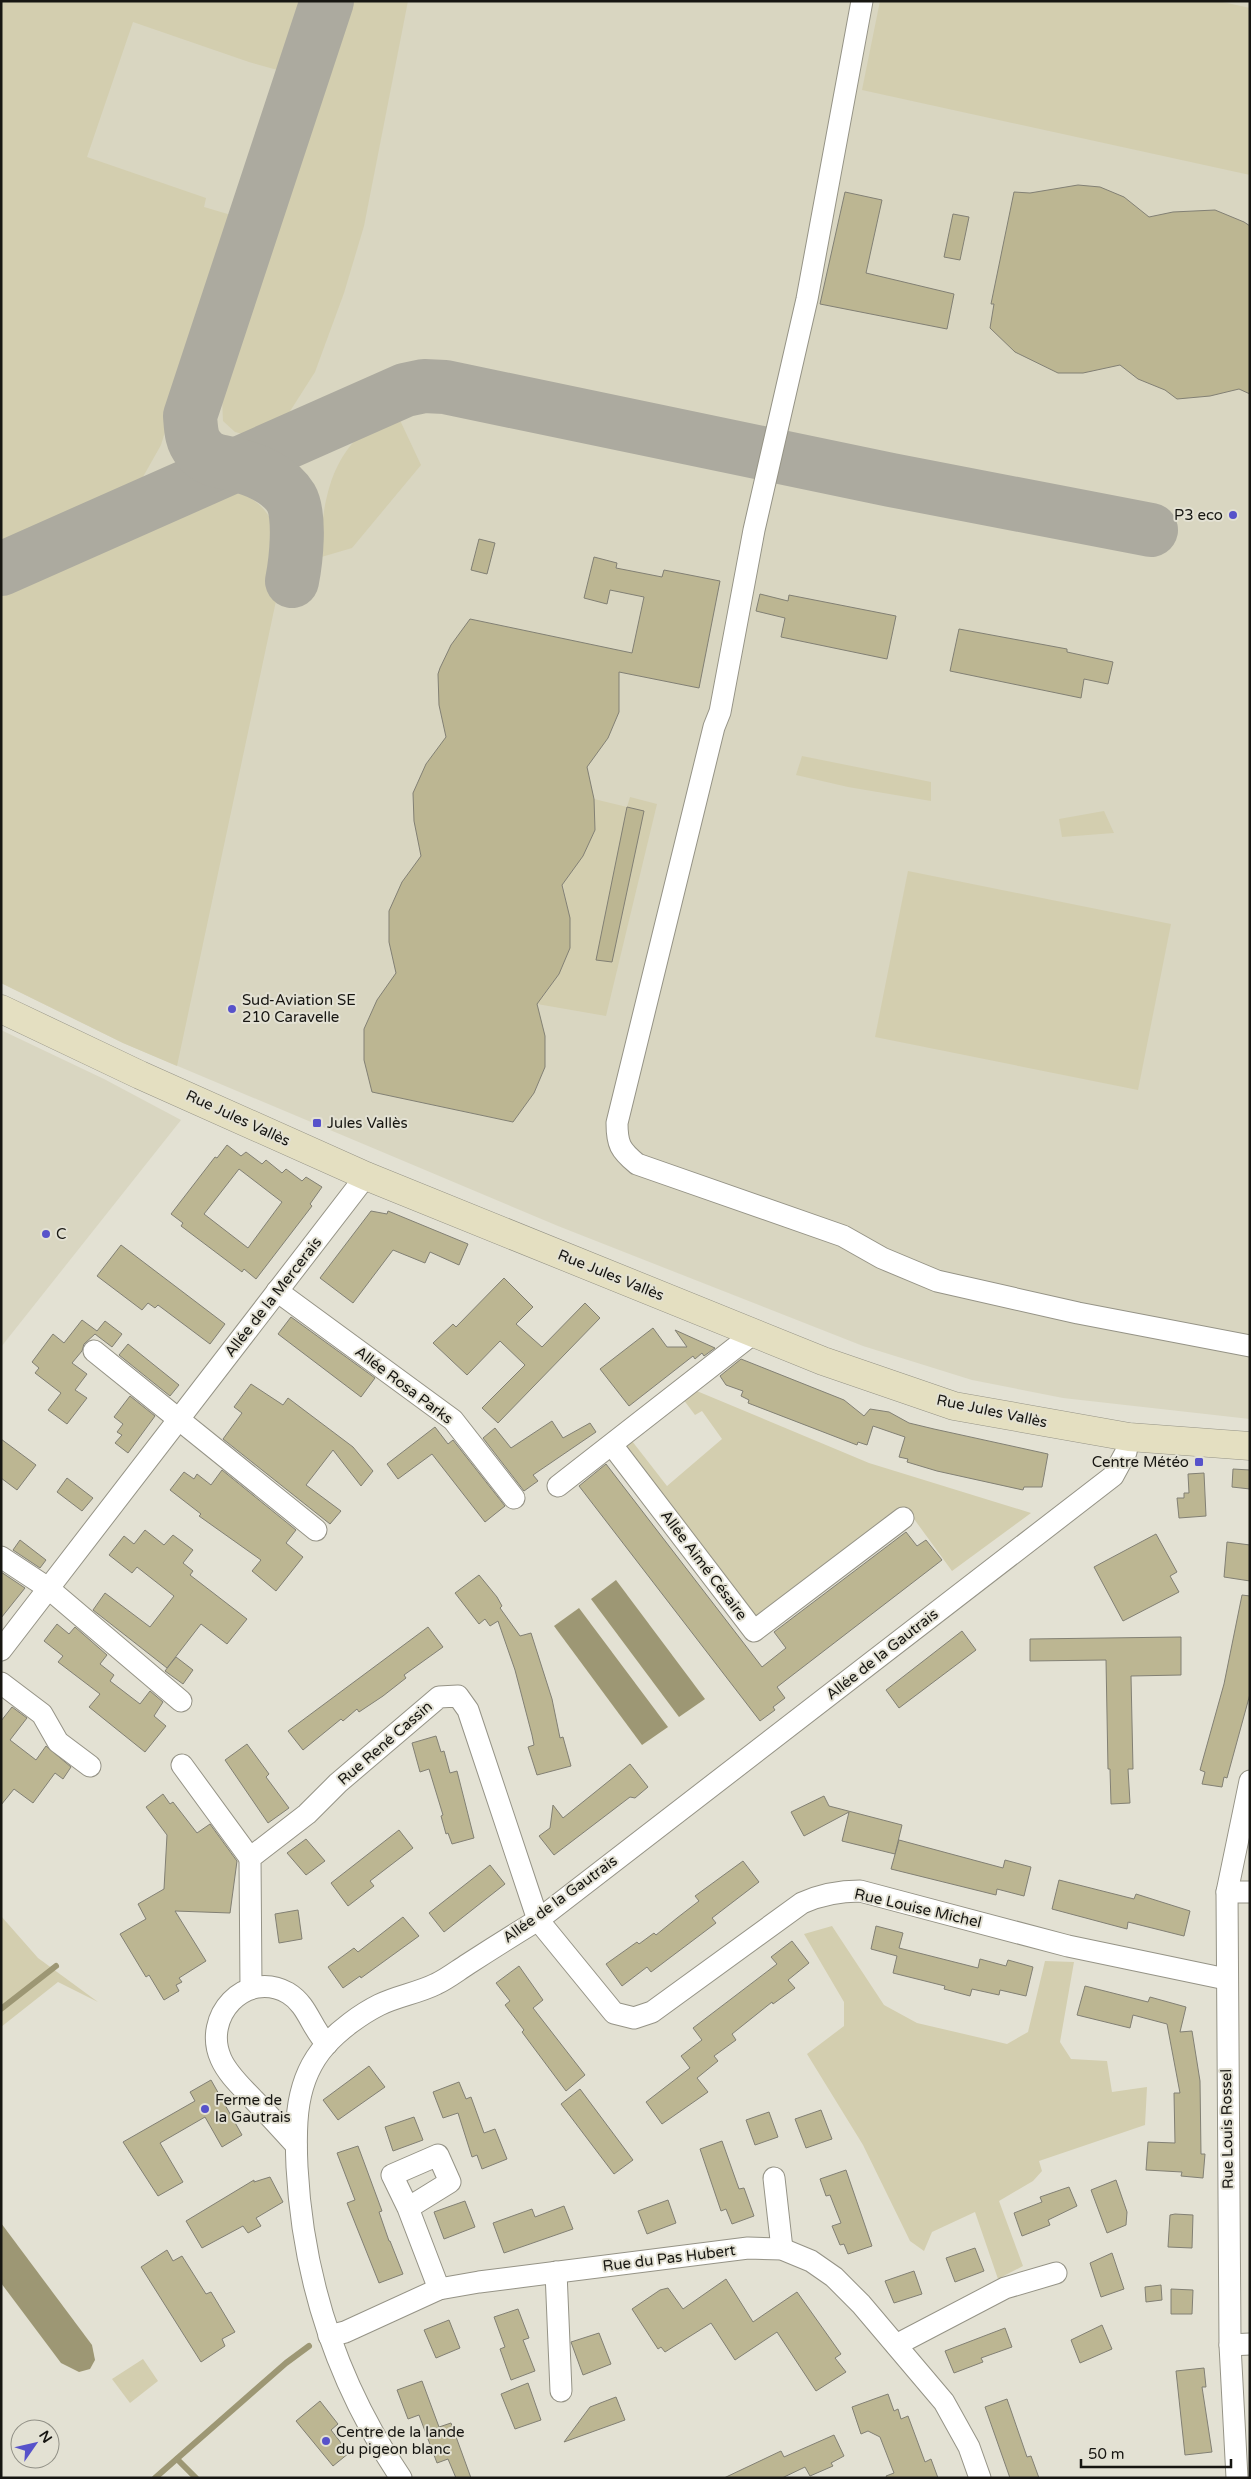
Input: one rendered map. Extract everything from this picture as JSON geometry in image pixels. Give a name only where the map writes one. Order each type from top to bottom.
[{"type":"street","points":[[862,1],[807,299],[754,530],[720,712],[714,727],[680,856],[617,1123],[617,1141],[625,1154],[636,1164],[843,1236],[882,1258],[937,1281],[1078,1313],[1250,1346]]},
{"type":"street","name":"Rue Jules Vallès","points":[[1,1009],[366,1176],[823,1361],[954,1406],[1130,1437],[1250,1446]]},
{"type":"street","name":"Allée de la Mercerais","points":[[1,1650],[366,1176]]},
{"type":"street","name":"Allée Rosa Parks","points":[[277,1291],[453,1420],[514,1498]]},
{"type":"street","points":[[558,1486],[754,1333]]},
{"type":"street","points":[[94,1351],[316,1530]]},
{"type":"street","name":"Allée de la Gautrais","points":[[401,2478],[378,2442],[351,2391],[329,2336],[316,2296],[304,2240],[296,2145],[301,2091],[312,2064],[327,2044],[366,2013],[380,2005],[436,1984],[538,1920],[1113,1476],[1126,1452],[1130,1437]]},
{"type":"street","name":"Allée Aimé Césaire","points":[[612,1445],[754,1632],[903,1518]]},
{"type":"street","points":[[1,1557],[48,1588],[181,1701]]},
{"type":"street","points":[[1,1683],[42,1714],[58,1742],[90,1766]]},
{"type":"street","name":"Rue René Cassin","points":[[250,1858],[307,1814],[338,1783],[439,1697],[458,1696],[468,1710],[538,1920]]},
{"type":"street","points":[[182,1766],[250,1858],[251,1988]]},
{"type":"street","name":"Rue Louis Rossel","points":[[1238,2478],[1240,2345],[1226,1979],[1226,1892],[1250,1782]]},
{"type":"street","name":"Rue Louise Michel","points":[[538,1920],[614,2014],[634,2018],[652,2012],[669,2001],[802,1903],[818,1895],[837,1891],[860,1891],[1068,1946],[1226,1979]]},
{"type":"street","points":[[1226,1892],[1250,1892]]},
{"type":"street","points":[[296,2145],[242,2088],[221,2060],[217,2038],[221,2015],[240,1994],[251,1988],[265,1986],[278,1988],[290,1994],[305,2010],[320,2036],[327,2044]]},
{"type":"street","points":[[774,2178],[782,2248]]},
{"type":"street","points":[[408,2208],[439,2289]]},
{"type":"street","name":"Rue du Pas Hubert","points":[[329,2336],[346,2332],[439,2289],[479,2282],[748,2248],[782,2248],[812,2260],[834,2277],[896,2345],[944,2402],[969,2447],[980,2478]]},
{"type":"street","points":[[556,2272],[561,2391]]},
{"type":"street","points":[[896,2345],[1005,2288],[1056,2273]]},
{"type":"shaded area","points":[[1,1],[1250,1],[1250,1419],[1063,1398],[972,1380],[863,1346],[558,1226],[123,1043],[1,983]]},
{"type":"shaded area","points":[[1,1],[304,1],[281,71],[249,62],[133,22],[87,157],[206,198],[204,207],[231,215],[161,445],[135,491],[1,549]]},
{"type":"shaded area","points":[[352,1],[408,1],[364,226],[344,293],[315,372],[287,416],[258,438],[235,432],[223,421],[222,398]]},
{"type":"shaded area","points":[[880,1],[1218,1],[1250,8],[1250,175],[862,90]]},
{"type":"shaded area","points":[[398,416],[421,465],[352,548],[318,558],[325,503],[336,470],[344,454],[355,440],[370,427]]},
{"type":"shaded area","points":[[217,492],[241,494],[252,499],[268,514],[277,534],[283,568],[177,1066],[123,1043],[1,983],[1,586]]},
{"type":"shaded area","points":[[802,756],[931,782],[931,801],[848,787],[796,775]]},
{"type":"shaded area","points":[[630,797],[657,804],[606,1016],[537,1004],[558,975],[568,948],[569,919],[563,884],[583,856],[595,831],[594,799],[627,807]]},
{"type":"shaded area","points":[[1104,811],[1114,833],[1062,837],[1059,819]]},
{"type":"shaded area","points":[[908,871],[1171,924],[1138,1090],[875,1037]]},
{"type":"shaded area","name":"C","points":[[1,1030],[104,1079],[181,1120],[1,1347]]},
{"type":"shaded area","points":[[692,1389],[869,1463],[1031,1513],[952,1571],[906,1508],[754,1622],[621,1449],[632,1441],[667,1486],[722,1439],[702,1411],[695,1415],[683,1399]]},
{"type":"shaded area","points":[[616,1580],[705,1699],[679,1717],[591,1599]]},
{"type":"shaded area","points":[[579,1608],[668,1727],[642,1745],[554,1626]]},
{"type":"shaded area","points":[[1,1916],[38,1958],[98,2002],[58,1982],[1,2027]]},
{"type":"shaded area","points":[[832,1926],[884,2005],[917,2023],[1007,2044],[1028,2032],[1045,1961],[1074,1962],[1060,2042],[1071,2059],[1107,2061],[1112,2092],[1147,2087],[1145,2125],[1039,2161],[1042,2171],[1033,2181],[999,2201],[1023,2266],[998,2279],[975,2212],[932,2232],[924,2251],[910,2241],[863,2145],[807,2054],[844,2026],[844,2002],[804,1934]]},
{"type":"shaded area","points":[[1,2223],[92,2345],[95,2360],[90,2369],[79,2372],[61,2363],[1,2283]]},
{"type":"shaded area","points":[[143,2359],[158,2381],[130,2403],[112,2379]]},
{"type":"building","points":[[1078,185],[1100,187],[1124,197],[1149,217],[1173,212],[1215,210],[1250,226],[1250,394],[1239,389],[1210,396],[1177,399],[1165,390],[1138,379],[1120,365],[1083,373],[1058,373],[1015,352],[990,328],[994,304],[991,304],[1014,192],[1030,193]]},
{"type":"building","points":[[845,192],[882,200],[866,273],[954,294],[947,329],[820,304]]},
{"type":"building","points":[[953,214],[969,217],[960,260],[944,257]]},
{"type":"building","points":[[479,539],[495,543],[487,574],[471,570]]},
{"type":"building","points":[[594,557],[617,563],[616,568],[662,577],[664,570],[720,581],[699,688],[619,672],[619,712],[608,738],[587,767],[594,799],[595,830],[583,856],[562,885],[570,918],[570,948],[559,974],[537,1004],[545,1036],[545,1067],[534,1093],[513,1122],[372,1092],[364,1060],[364,1029],[377,1000],[396,973],[389,942],[389,911],[402,882],[421,856],[414,821],[413,793],[426,764],[446,737],[439,705],[438,674],[440,668],[451,645],[470,619],[632,653],[644,597],[610,590],[607,604],[584,598]]},
{"type":"building","points":[[760,594],[788,601],[789,595],[896,616],[887,659],[781,637],[785,618],[756,611]]},
{"type":"building","points":[[959,629],[1067,649],[1067,652],[1113,662],[1108,684],[1084,679],[1081,698],[950,671]]},
{"type":"building","points":[[627,807],[644,811],[612,962],[596,960]]},
{"type":"building","points":[[227,1145],[241,1156],[246,1152],[262,1164],[266,1160],[282,1173],[286,1169],[302,1181],[306,1177],[322,1187],[310,1204],[312,1206],[256,1279],[244,1269],[242,1272],[181,1226],[183,1223],[171,1214],[215,1157],[217,1158]],"holes":[[[239,1169],[282,1202],[248,1248],[204,1214]]]},
{"type":"building","points":[[371,1211],[387,1214],[388,1211],[468,1244],[459,1265],[430,1252],[425,1263],[393,1250],[353,1303],[320,1278]]},
{"type":"building","points":[[121,1245],[225,1324],[210,1344],[158,1305],[155,1308],[148,1303],[142,1310],[97,1276]]},
{"type":"building","points":[[504,1278],[533,1307],[516,1324],[542,1347],[585,1303],[600,1318],[498,1423],[482,1408],[525,1365],[500,1341],[467,1375],[433,1343],[453,1324],[456,1327]]},
{"type":"building","points":[[291,1317],[375,1378],[361,1397],[278,1334]]},
{"type":"building","points":[[82,1320],[97,1331],[105,1321],[122,1334],[112,1347],[95,1334],[84,1344],[82,1351],[72,1363],[87,1374],[75,1390],[87,1398],[67,1424],[48,1410],[61,1393],[35,1373],[39,1368],[32,1362],[53,1334],[64,1343]]},
{"type":"building","points":[[653,1328],[667,1347],[687,1347],[675,1330],[715,1348],[704,1356],[702,1353],[695,1359],[693,1356],[629,1406],[600,1369]]},
{"type":"building","points":[[128,1344],[179,1385],[170,1396],[119,1355]]},
{"type":"building","points":[[741,1359],[844,1400],[864,1416],[870,1409],[889,1412],[909,1423],[1048,1454],[1042,1487],[1024,1487],[1023,1490],[937,1471],[907,1462],[908,1459],[899,1457],[905,1437],[873,1426],[867,1445],[858,1442],[857,1445],[748,1403],[749,1400],[741,1396],[743,1391],[726,1385],[720,1376]]},
{"type":"building","points":[[251,1384],[283,1405],[288,1398],[353,1447],[373,1471],[361,1486],[333,1450],[306,1485],[341,1511],[330,1524],[223,1439],[242,1413],[234,1407]]},
{"type":"building","points":[[130,1396],[155,1416],[128,1453],[115,1443],[122,1435],[117,1432],[123,1424],[114,1417]]},
{"type":"building","points":[[552,1421],[563,1438],[590,1423],[596,1432],[533,1475],[538,1481],[524,1491],[483,1438],[495,1428],[511,1448]]},
{"type":"building","points":[[435,1427],[448,1444],[453,1440],[505,1506],[485,1522],[432,1454],[398,1479],[387,1464]]},
{"type":"building","points":[[1,1439],[36,1465],[17,1490],[1,1478]]},
{"type":"building","points":[[606,1464],[762,1667],[786,1648],[774,1632],[906,1532],[917,1546],[926,1540],[942,1560],[777,1687],[785,1698],[773,1707],[775,1710],[760,1721],[579,1486]]},
{"type":"building","points":[[1233,1469],[1250,1470],[1250,1489],[1232,1487]]},
{"type":"building","points":[[222,1470],[296,1530],[286,1543],[303,1557],[276,1591],[252,1571],[261,1560],[199,1516],[201,1514],[170,1490],[184,1472],[194,1479],[197,1474],[211,1485]]},
{"type":"building","points":[[1204,1473],[1206,1516],[1179,1518],[1177,1498],[1184,1498],[1184,1493],[1189,1493],[1188,1474]]},
{"type":"building","points":[[67,1478],[93,1498],[82,1511],[57,1492]]},
{"type":"building","points":[[145,1530],[164,1545],[173,1535],[193,1550],[183,1563],[193,1571],[190,1575],[247,1619],[227,1644],[201,1624],[167,1668],[93,1610],[105,1593],[150,1627],[174,1596],[137,1567],[132,1573],[109,1555],[124,1536],[134,1544]]},
{"type":"building","points":[[1156,1534],[1177,1572],[1170,1576],[1179,1592],[1123,1621],[1094,1567]]},
{"type":"building","points":[[20,1540],[46,1560],[40,1568],[13,1550]]},
{"type":"building","points":[[1227,1542],[1250,1545],[1250,1581],[1224,1577]]},
{"type":"building","points":[[1,1572],[25,1588],[1,1618]]},
{"type":"building","points":[[479,1575],[497,1597],[502,1606],[500,1608],[520,1636],[531,1633],[552,1699],[560,1738],[563,1737],[571,1766],[537,1775],[528,1747],[534,1745],[532,1735],[515,1670],[498,1621],[490,1626],[485,1619],[479,1624],[455,1593]]},
{"type":"building","points":[[1242,1595],[1250,1596],[1250,1694],[1227,1778],[1224,1777],[1222,1787],[1202,1784],[1205,1772],[1200,1770],[1224,1684]]},
{"type":"building","points":[[57,1624],[69,1634],[75,1627],[107,1655],[100,1664],[114,1675],[110,1681],[140,1704],[150,1691],[163,1702],[154,1716],[166,1726],[145,1752],[89,1707],[100,1694],[58,1662],[63,1656],[44,1641]]},
{"type":"building","points":[[428,1627],[443,1647],[404,1675],[406,1678],[383,1696],[359,1712],[357,1709],[343,1721],[341,1719],[303,1750],[288,1731]]},
{"type":"building","points":[[962,1631],[976,1650],[899,1708],[886,1690]]},
{"type":"building","points":[[1181,1637],[1181,1675],[1131,1676],[1133,1769],[1128,1769],[1130,1803],[1111,1804],[1110,1769],[1108,1769],[1106,1660],[1030,1661],[1030,1639]]},
{"type":"building","points":[[176,1657],[193,1670],[183,1684],[165,1671]]},
{"type":"building","points":[[12,1707],[27,1718],[10,1740],[36,1760],[46,1746],[71,1767],[63,1779],[55,1773],[33,1803],[14,1789],[1,1805],[1,1721]]},
{"type":"building","points":[[436,1736],[441,1752],[444,1751],[450,1773],[457,1771],[474,1838],[452,1844],[448,1833],[446,1834],[441,1816],[443,1815],[429,1769],[420,1772],[412,1743]]},
{"type":"building","points":[[247,1744],[269,1774],[266,1777],[289,1808],[268,1823],[225,1760]]},
{"type":"building","points":[[630,1764],[648,1787],[635,1798],[630,1797],[554,1855],[539,1836],[550,1828],[553,1805],[563,1818]]},
{"type":"building","points":[[163,1794],[170,1804],[173,1802],[197,1833],[210,1824],[237,1861],[230,1913],[175,1911],[206,1961],[179,1978],[182,1982],[176,1985],[179,1991],[164,2000],[149,1975],[146,1977],[120,1934],[146,1919],[138,1904],[164,1889],[167,1835],[146,1807]]},
{"type":"building","points":[[824,1796],[829,1806],[902,1825],[895,1854],[842,1841],[849,1812],[804,1836],[791,1812]]},
{"type":"building","points":[[399,1830],[413,1848],[370,1881],[374,1886],[348,1906],[331,1883]]},
{"type":"building","points":[[306,1839],[325,1861],[306,1875],[287,1853]]},
{"type":"building","points":[[899,1840],[1003,1868],[1005,1860],[1031,1867],[1024,1896],[997,1889],[996,1895],[891,1869]]},
{"type":"building","points":[[743,1861],[759,1882],[712,1918],[716,1923],[651,1972],[647,1967],[622,1986],[606,1964],[637,1942],[639,1944],[654,1933],[656,1935],[699,1901],[695,1896]]},
{"type":"building","points":[[490,1865],[505,1884],[444,1932],[429,1913]]},
{"type":"building","points":[[1059,1880],[1134,1899],[1136,1894],[1190,1911],[1184,1936],[1128,1922],[1127,1929],[1052,1909]]},
{"type":"building","points":[[298,1910],[302,1939],[279,1943],[275,1914]]},
{"type":"building","points":[[403,1917],[419,1936],[361,1978],[360,1976],[343,1988],[328,1967],[354,1948],[358,1952]]},
{"type":"building","points":[[876,1926],[903,1933],[899,1948],[978,1968],[980,1959],[1006,1966],[1008,1960],[1033,1967],[1026,1996],[1000,1990],[999,1995],[972,1989],[970,1996],[944,1989],[945,1986],[893,1973],[897,1956],[871,1949]]},
{"type":"building","points":[[792,1941],[809,1963],[788,1980],[795,1988],[773,2004],[772,2002],[732,2034],[736,2040],[714,2056],[718,2061],[697,2078],[708,2092],[662,2124],[646,2102],[690,2068],[681,2056],[702,2040],[693,2028],[777,1964],[771,1957]]},
{"type":"building","points":[[519,1966],[543,2000],[533,2008],[585,2075],[566,2091],[522,2032],[524,2030],[505,2005],[510,2001],[496,1983]]},
{"type":"building","points":[[1085,1986],[1148,2002],[1150,1997],[1186,2007],[1180,2032],[1192,2031],[1200,2081],[1201,2154],[1205,2154],[1203,2178],[1181,2176],[1182,2172],[1146,2170],[1148,2142],[1175,2143],[1174,2093],[1180,2093],[1167,2024],[1133,2015],[1130,2028],[1077,2015]]},
{"type":"building","points":[[369,2066],[385,2087],[338,2120],[323,2100]]},
{"type":"building","name":"Ferme de la Gautrais","points":[[211,2080],[242,2135],[222,2147],[205,2117],[160,2143],[183,2182],[158,2196],[123,2142],[195,2101],[190,2092]]},
{"type":"building","points":[[459,2082],[466,2099],[471,2097],[484,2133],[495,2129],[507,2159],[482,2169],[477,2155],[472,2157],[458,2113],[443,2118],[433,2092]]},
{"type":"building","points":[[580,2089],[633,2160],[614,2174],[561,2104]]},
{"type":"building","points":[[821,2110],[832,2139],[806,2148],[795,2119]]},
{"type":"building","points":[[769,2112],[778,2137],[755,2145],[746,2120]]},
{"type":"building","points":[[414,2117],[423,2140],[393,2151],[385,2127]]},
{"type":"building","points":[[722,2141],[739,2189],[744,2188],[754,2216],[732,2224],[726,2209],[721,2211],[700,2149]]},
{"type":"building","points":[[358,2146],[382,2211],[379,2212],[389,2241],[403,2274],[379,2283],[347,2203],[355,2200],[337,2153]]},
{"type":"building","points":[[846,2170],[872,2246],[848,2254],[844,2244],[840,2245],[832,2226],[841,2223],[830,2195],[826,2196],[820,2179]]},
{"type":"building","points":[[270,2177],[283,2202],[256,2218],[261,2226],[248,2233],[243,2226],[202,2248],[186,2221],[254,2180],[254,2182]]},
{"type":"building","points":[[1116,2180],[1127,2212],[1126,2225],[1107,2233],[1091,2190]]},
{"type":"building","points":[[1069,2187],[1077,2206],[1048,2220],[1050,2225],[1022,2236],[1014,2213],[1042,2202],[1040,2197]]},
{"type":"building","points":[[668,2200],[676,2223],[647,2234],[638,2211]]},
{"type":"building","points":[[465,2201],[475,2227],[444,2239],[434,2212]]},
{"type":"building","points":[[564,2206],[573,2229],[504,2253],[493,2223],[532,2209],[535,2217]]},
{"type":"building","points":[[1170,2215],[1193,2215],[1192,2248],[1168,2247]]},
{"type":"building","points":[[975,2248],[984,2271],[955,2282],[946,2258]]},
{"type":"building","points":[[167,2250],[173,2261],[182,2256],[206,2294],[211,2292],[235,2332],[222,2339],[225,2346],[201,2362],[141,2267]]},
{"type":"building","points":[[1112,2253],[1124,2289],[1101,2297],[1090,2263]]},
{"type":"building","points":[[914,2271],[922,2294],[894,2303],[885,2281]]},
{"type":"building","points":[[726,2279],[753,2322],[797,2292],[841,2354],[835,2358],[846,2372],[816,2391],[777,2332],[735,2360],[711,2323],[665,2352],[661,2347],[658,2349],[632,2309],[660,2290],[668,2288],[683,2309]]},
{"type":"building","points":[[1161,2285],[1162,2300],[1146,2302],[1145,2287]]},
{"type":"building","points":[[1171,2289],[1193,2290],[1192,2314],[1171,2314]]},
{"type":"building","points":[[518,2309],[529,2338],[523,2340],[535,2371],[511,2380],[500,2349],[505,2347],[494,2317]]},
{"type":"building","points":[[449,2320],[460,2348],[436,2358],[424,2330]]},
{"type":"building","points":[[1102,2325],[1112,2349],[1080,2363],[1071,2340]]},
{"type":"building","points":[[1005,2328],[1012,2347],[981,2358],[983,2362],[954,2373],[945,2351]]},
{"type":"building","points":[[599,2333],[611,2364],[583,2375],[571,2342]]},
{"type":"building","points":[[1204,2368],[1206,2387],[1202,2387],[1212,2452],[1185,2455],[1176,2371]]},
{"type":"building","points":[[422,2381],[439,2427],[451,2423],[471,2478],[456,2478],[448,2459],[437,2463],[419,2415],[408,2419],[397,2390]]},
{"type":"building","points":[[528,2383],[541,2420],[515,2429],[501,2394]]},
{"type":"building","points":[[888,2394],[894,2411],[898,2409],[901,2419],[908,2416],[925,2462],[931,2459],[938,2478],[887,2478],[886,2476],[894,2473],[880,2437],[868,2431],[861,2434],[852,2407]]},
{"type":"building","points":[[616,2397],[625,2420],[564,2442],[590,2407]]},
{"type":"building","points":[[1007,2399],[1027,2457],[1031,2456],[1039,2478],[1010,2478],[985,2407]]},
{"type":"building","name":"Centre de la lande du pigeon blanc","points":[[320,2401],[338,2424],[331,2430],[349,2453],[333,2466],[296,2421]]},
{"type":"building","points":[[834,2435],[844,2456],[831,2463],[833,2466],[810,2476],[805,2467],[782,2478],[724,2478],[781,2451],[784,2457]]},
{"type":"waterway","points":[[1,2009],[56,1966]]},
{"type":"waterway","points":[[155,2478],[286,2363],[309,2346]]},
{"type":"waterway","points":[[177,2459],[196,2478]]},
{"type":"taxiway","points":[[292,581],[297,526],[291,498],[274,481],[259,472],[216,460],[203,453],[193,438],[190,416],[327,1]]},
{"type":"taxiway","points":[[1,569],[405,390],[424,386],[445,387],[891,480],[1151,530]]},
{"type":"place","name":"P3 eco","points":[[1233,515]]},
{"type":"place","name":"Sud-Aviation SE 210 Caravelle","points":[[232,1009]]},
{"type":"place","name":"Jules Vallès","points":[[317,1123]]},
{"type":"place","name":"C","points":[[46,1234]]},
{"type":"place","name":"Centre Météo","points":[[1199,1462]]},
{"type":"place","name":"Ferme de la Gautrais","points":[[205,2109]]},
{"type":"place","name":"Centre de la lande du pigeon blanc","points":[[326,2441]]}]
